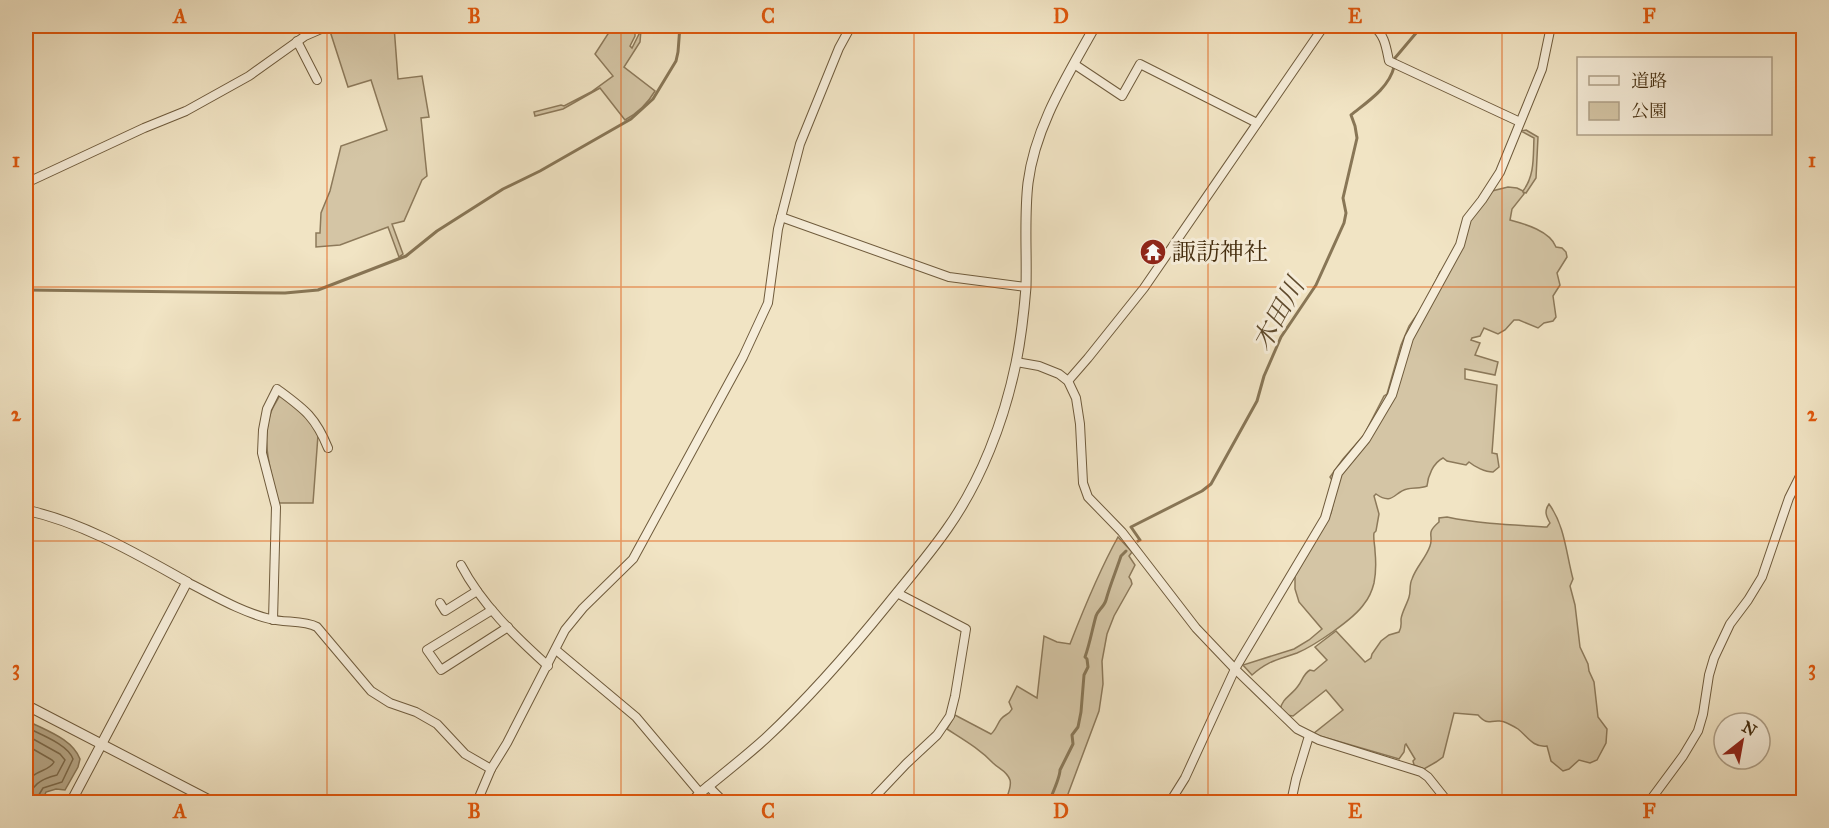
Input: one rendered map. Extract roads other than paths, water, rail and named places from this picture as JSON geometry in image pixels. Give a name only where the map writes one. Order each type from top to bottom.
[{"type":"street","points":[[26,183],[186,111],[249,76],[313,31],[328,26]]},
{"type":"street","points":[[477,802],[491,769],[566,630],[584,608],[633,560],[743,357],[768,303],[778,229],[800,144],[839,48],[851,26]]},
{"type":"street","points":[[692,802],[765,738],[865,633],[948,527],[976,479],[1002,416],[1016,362],[1026,287],[1026,214],[1028,181],[1033,157],[1047,117],[1095,26]]},
{"type":"street","points":[[1373,26],[1381,32],[1389,61],[1520,122]]},
{"type":"street","points":[[1170,802],[1185,778],[1235,669],[1325,518],[1338,473],[1366,439],[1392,394],[1409,338],[1460,245],[1467,219],[1500,172],[1542,69],[1551,26]]},
{"type":"street","points":[[1068,381],[1144,288],[1319,28]]},
{"type":"street","points":[[297,41],[317,80]]},
{"type":"street","points":[[1074,64],[1122,96],[1140,64],[1257,123]]},
{"type":"street","points":[[781,216],[949,277],[1026,287]]},
{"type":"street","points":[[1016,362],[1039,366],[1059,374],[1068,381],[1076,398],[1080,424],[1083,483],[1088,497],[1122,532],[1196,628],[1235,669],[1287,721],[1309,736],[1421,772],[1428,777],[1448,802]]},
{"type":"street","points":[[273,620],[276,507],[262,453],[267,409],[277,389],[306,411],[321,431],[328,448]]},
{"type":"street","points":[[1649,802],[1683,756],[1698,731],[1714,658],[1730,624],[1762,577],[1789,498],[1803,468]]},
{"type":"street","points":[[26,510],[70,522],[233,605],[273,620],[310,623],[317,627],[371,691],[390,703],[416,712],[436,724],[465,754],[491,769]]},
{"type":"street","points":[[462,565],[477,591],[492,610],[548,666]]},
{"type":"street","points":[[70,802],[187,582]]},
{"type":"street","points":[[440,603],[445,611],[477,591]]},
{"type":"street","points":[[870,802],[906,764],[938,735],[950,716],[964,645],[966,629],[897,593]]},
{"type":"street","points":[[492,610],[427,650],[441,670],[508,627]]},
{"type":"street","points":[[556,650],[636,717],[700,793]]},
{"type":"street","points":[[26,705],[213,802]]},
{"type":"street","points":[[1291,802],[1309,736]]},
{"type":"street","points":[[708,786],[724,802]]},
{"type":"water","points":[[26,720],[71,745],[80,759],[65,790],[56,789],[46,792],[42,802],[26,802]]},
{"type":"waterway","points":[[26,290],[285,293],[318,290],[406,256],[437,231],[503,189],[540,171],[631,119],[653,99],[676,61],[680,26]]},
{"type":"waterway","name":"木田川","points":[[1395,58],[1422,26]]},
{"type":"waterway","name":"木田川","points":[[1138,541],[1140,540],[1131,527],[1202,491],[1211,484],[1257,401],[1264,376],[1281,337],[1316,285],[1344,223],[1346,213],[1343,198],[1357,138],[1351,115],[1382,88],[1394,67]]},
{"type":"waterway","name":"木田川","points":[[1049,802],[1060,770],[1073,744],[1072,735],[1078,727],[1084,675],[1088,667],[1085,657],[1096,616],[1105,602],[1121,556],[1126,551]]},
{"type":"place","name":"諏訪神社","points":[[1153,252]]}]
